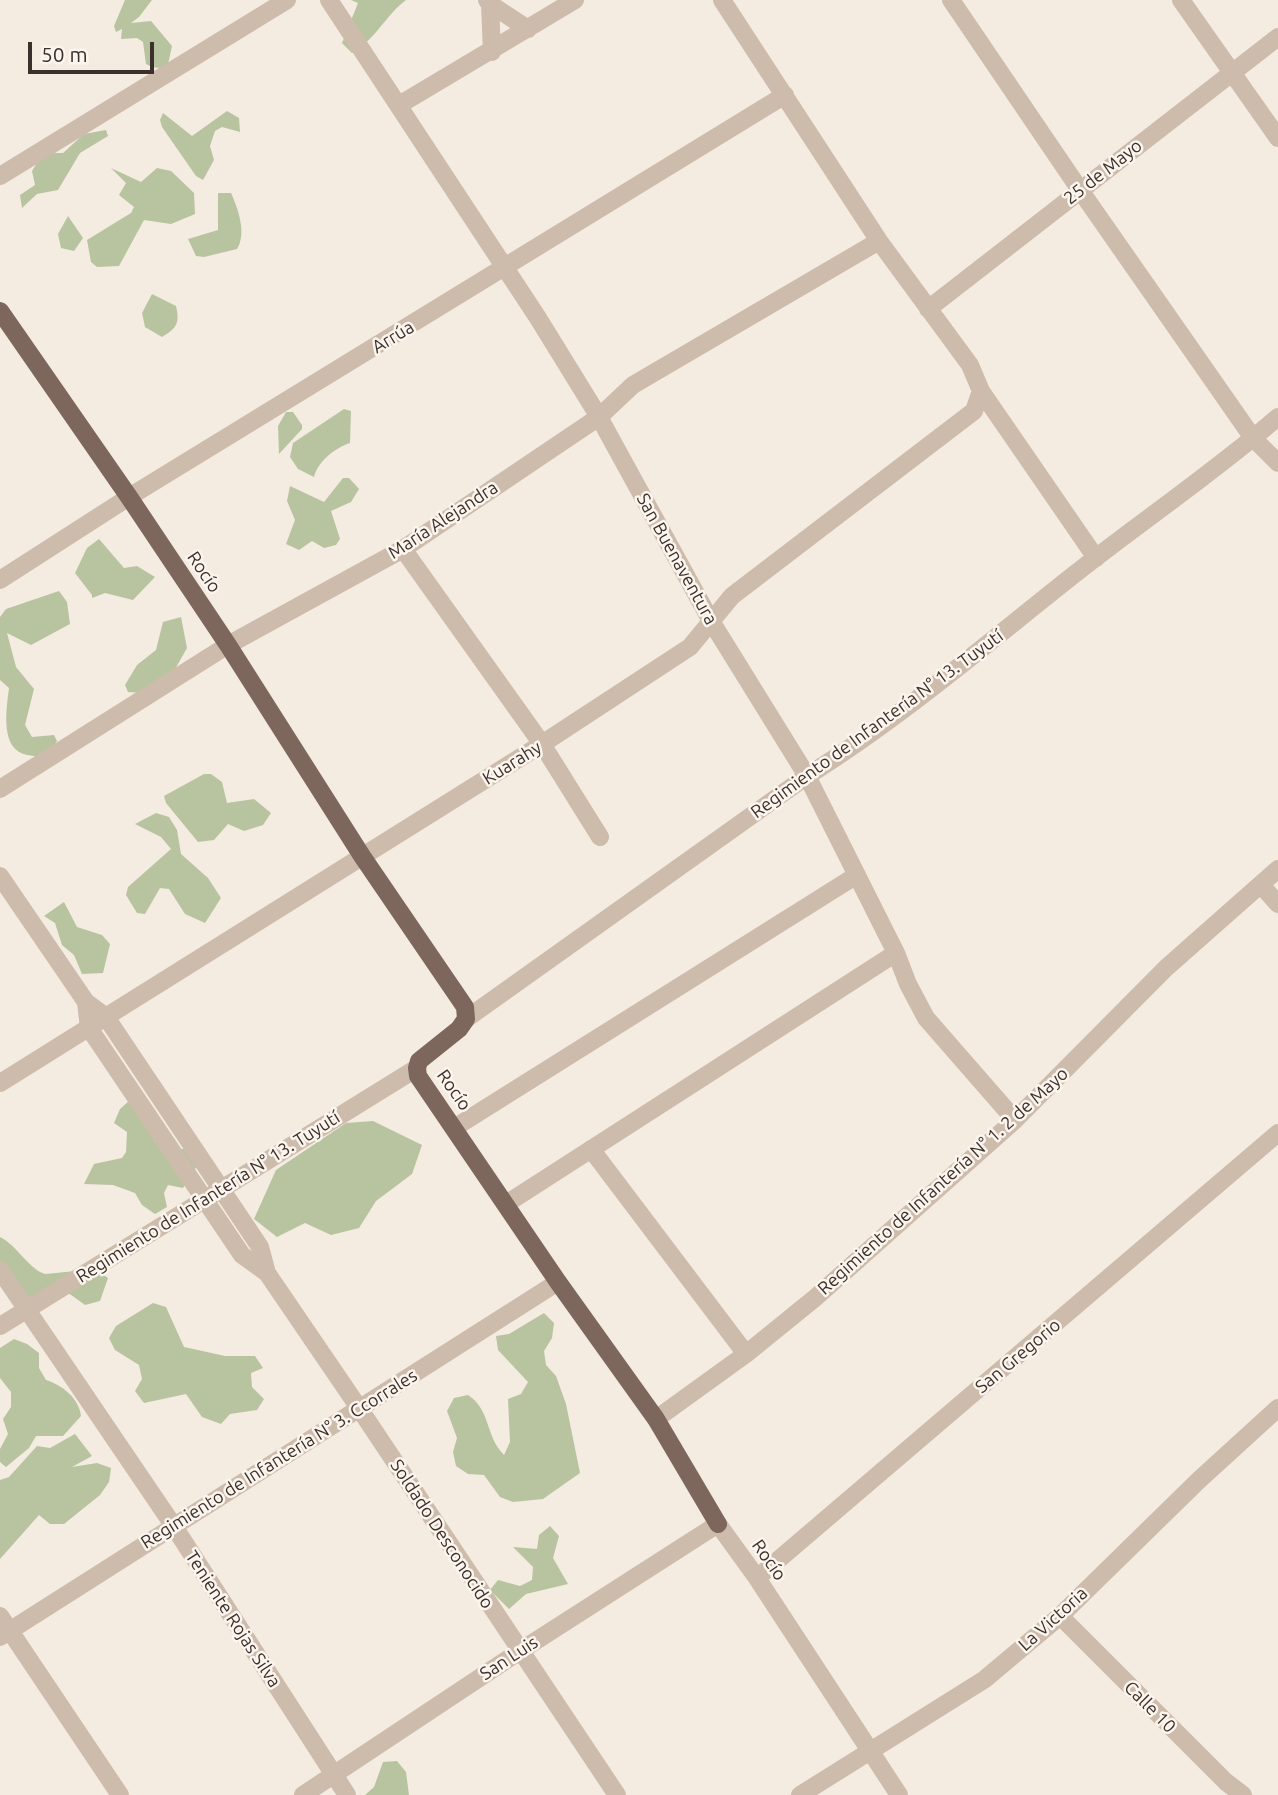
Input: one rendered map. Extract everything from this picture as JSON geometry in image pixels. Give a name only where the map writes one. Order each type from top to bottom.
[{"type":"main road","name":"Rocío","points":[[0,311],[228,645],[362,856],[465,1007],[466,1018],[459,1029],[419,1061],[418,1076],[558,1282],[656,1419],[718,1524]]},
{"type":"street","points":[[0,176],[287,0]]},
{"type":"street","name":"San Buenaventura","points":[[330,0],[505,268],[598,417],[711,621],[807,776],[926,1018],[1015,1120]]},
{"type":"street","points":[[399,105],[492,52],[575,0]]},
{"type":"street","points":[[722,0],[879,241],[970,365],[981,391],[1096,558]]},
{"type":"street","points":[[951,0],[1253,438],[1278,463]]},
{"type":"street","points":[[1181,0],[1278,138]]},
{"type":"street","points":[[488,2],[492,52]]},
{"type":"street","points":[[488,2],[528,29]]},
{"type":"street","name":"25 de Mayo","points":[[928,309],[1278,37]]},
{"type":"street","name":"Arrúa","points":[[0,580],[129,497],[785,95]]},
{"type":"street","name":"María Alejandra","points":[[0,789],[228,645],[403,549],[598,417],[633,385],[879,241]]},
{"type":"street","name":"Kuarahy","points":[[0,1083],[542,744],[691,647],[732,596],[974,411],[981,391]]},
{"type":"street","name":"Regimiento de Infantería N° 13. Tuyutí","points":[[466,1018],[836,758],[954,670],[1278,417]]},
{"type":"street","points":[[403,549],[542,744],[600,837]]},
{"type":"street","name":"Regimiento de Infantería N° 1. 2 de Mayo","points":[[656,1419],[746,1354],[815,1298],[1015,1120],[1166,968],[1278,869]]},
{"type":"street","points":[[454,1128],[858,875]]},
{"type":"street","name":"Soldado Desconocido","points":[[0,876],[86,1002],[106,1017],[222,1187],[260,1247],[267,1273],[617,1795]]},
{"type":"street","points":[[1261,885],[1278,904]]},
{"type":"street","points":[[506,1204],[896,953]]},
{"type":"street","name":"Soldado Desconocido","points":[[86,1002],[89,1028],[202,1200],[242,1255],[267,1273]]},
{"type":"street","name":"Regimiento de Infantería N° 13. Tuyutí","points":[[0,1326],[417,1068]]},
{"type":"street","name":"San Gregorio","points":[[757,1578],[1278,1133]]},
{"type":"street","points":[[591,1149],[746,1354]]},
{"type":"street","name":"Teniente Rojas Silva","points":[[0,1269],[173,1525],[347,1795]]},
{"type":"street","name":"Regimiento de Infantería N° 3. Ccorrales","points":[[3,1628],[173,1525],[558,1282]]},
{"type":"street","name":"La Victoria","points":[[800,1795],[985,1679],[1060,1616],[1199,1480],[1278,1408]]},
{"type":"street","name":"Rocío","points":[[718,1524],[757,1578],[900,1795]]},
{"type":"street","name":"San Luis","points":[[303,1795],[718,1524]]},
{"type":"street","name":"Calle 10","points":[[1060,1616],[1226,1782],[1243,1795]]},
{"type":"street","points":[[3,1628],[120,1795]]},
{"type":"green space","points":[[125,0],[152,0],[131,23],[151,21],[172,46],[167,69],[146,64],[143,42],[137,38],[121,39],[122,29],[116,32],[114,26]]},
{"type":"green space","points":[[351,0],[406,0],[352,53],[342,43],[358,3]]},
{"type":"green space","points":[[227,111],[239,118],[240,132],[222,127],[215,131],[210,146],[214,160],[203,180],[196,176],[162,127],[160,120],[163,113],[192,136]]},
{"type":"green space","points":[[106,130],[108,136],[80,153],[58,190],[37,194],[22,208],[20,195],[35,185],[32,171],[43,153],[63,153],[84,134]]},
{"type":"green space","points":[[111,168],[141,182],[157,168],[171,171],[194,193],[195,214],[171,224],[144,220],[119,266],[97,267],[91,262],[87,240],[131,213],[134,207],[119,195],[126,183]]},
{"type":"green space","points":[[218,193],[231,193],[240,221],[240,243],[237,249],[204,257],[196,256],[188,239],[218,230]]},
{"type":"green space","points":[[68,216],[83,238],[74,251],[61,248],[58,234]]},
{"type":"green space","points":[[152,294],[176,306],[176,324],[162,337],[145,327],[142,313]]},
{"type":"green space","points":[[344,409],[351,411],[350,443],[328,456],[314,477],[298,469],[290,457],[293,443]]},
{"type":"green space","points":[[286,412],[293,412],[302,429],[279,454],[278,426]]},
{"type":"green space","points":[[343,478],[349,478],[359,489],[351,502],[331,511],[340,539],[336,545],[324,548],[312,541],[299,550],[286,544],[295,520],[287,501],[290,486],[324,502]]},
{"type":"green space","points":[[99,539],[124,568],[137,566],[155,577],[133,600],[105,593],[92,598],[75,573],[87,548]]},
{"type":"green space","points":[[59,591],[67,602],[70,624],[31,645],[7,633],[16,667],[34,689],[25,725],[32,737],[54,735],[57,741],[49,756],[27,755],[12,745],[7,728],[9,688],[0,680],[0,617],[6,609]]},
{"type":"green space","points":[[181,617],[187,648],[170,678],[142,693],[128,692],[125,685],[137,665],[156,650],[163,622]]},
{"type":"green space","points":[[204,774],[211,774],[222,782],[227,803],[254,799],[271,813],[263,825],[244,831],[228,824],[214,840],[198,842],[166,803],[164,796]]},
{"type":"green space","points":[[156,813],[169,817],[177,830],[181,854],[208,878],[221,898],[205,923],[185,914],[169,889],[160,888],[145,914],[137,913],[126,895],[128,887],[171,849],[161,837],[135,824]]},
{"type":"green space","points":[[64,902],[77,927],[102,935],[110,944],[103,973],[82,974],[74,955],[62,945],[55,923],[44,916]]},
{"type":"green space","points":[[130,1100],[156,1111],[154,1141],[166,1149],[185,1149],[197,1166],[183,1188],[168,1185],[164,1193],[167,1207],[155,1214],[142,1205],[135,1193],[113,1185],[84,1184],[94,1164],[122,1158],[126,1152],[127,1132],[114,1123],[120,1109]]},
{"type":"green space","points":[[373,1121],[422,1145],[412,1174],[376,1201],[359,1228],[331,1235],[305,1223],[277,1237],[254,1219],[276,1170],[346,1123]]},
{"type":"green space","points":[[0,1237],[40,1272],[46,1274],[95,1269],[108,1278],[100,1301],[85,1305],[67,1292],[32,1303],[0,1273]]},
{"type":"green space","points":[[153,1303],[166,1307],[184,1347],[225,1356],[255,1356],[263,1368],[251,1373],[252,1387],[264,1399],[257,1410],[230,1414],[221,1424],[202,1417],[186,1394],[144,1403],[135,1391],[142,1379],[139,1365],[115,1350],[109,1338],[116,1326]]},
{"type":"green space","points":[[544,1313],[554,1323],[552,1338],[544,1351],[546,1365],[556,1376],[566,1404],[580,1473],[543,1499],[513,1502],[500,1497],[484,1475],[468,1474],[456,1466],[453,1452],[457,1438],[447,1411],[454,1398],[468,1395],[481,1408],[494,1440],[504,1455],[510,1442],[508,1399],[521,1394],[528,1382],[498,1350],[496,1336],[509,1334]]},
{"type":"green space","points":[[14,1339],[39,1353],[39,1368],[46,1380],[69,1393],[77,1403],[81,1416],[63,1436],[36,1436],[29,1448],[6,1467],[0,1462],[0,1449],[8,1434],[3,1419],[11,1407],[11,1392],[0,1378],[0,1348]]},
{"type":"green space","points":[[75,1434],[92,1456],[72,1467],[97,1463],[111,1468],[109,1482],[100,1495],[64,1524],[50,1524],[39,1515],[0,1559],[0,1480],[9,1477],[37,1446],[50,1448]]},
{"type":"green space","points":[[550,1526],[559,1536],[553,1558],[568,1584],[526,1594],[509,1609],[490,1590],[498,1580],[520,1586],[532,1580],[533,1567],[513,1547],[537,1549],[539,1535]]},
{"type":"green space","points":[[397,1761],[406,1772],[409,1795],[365,1795],[374,1787],[383,1762]]}]
